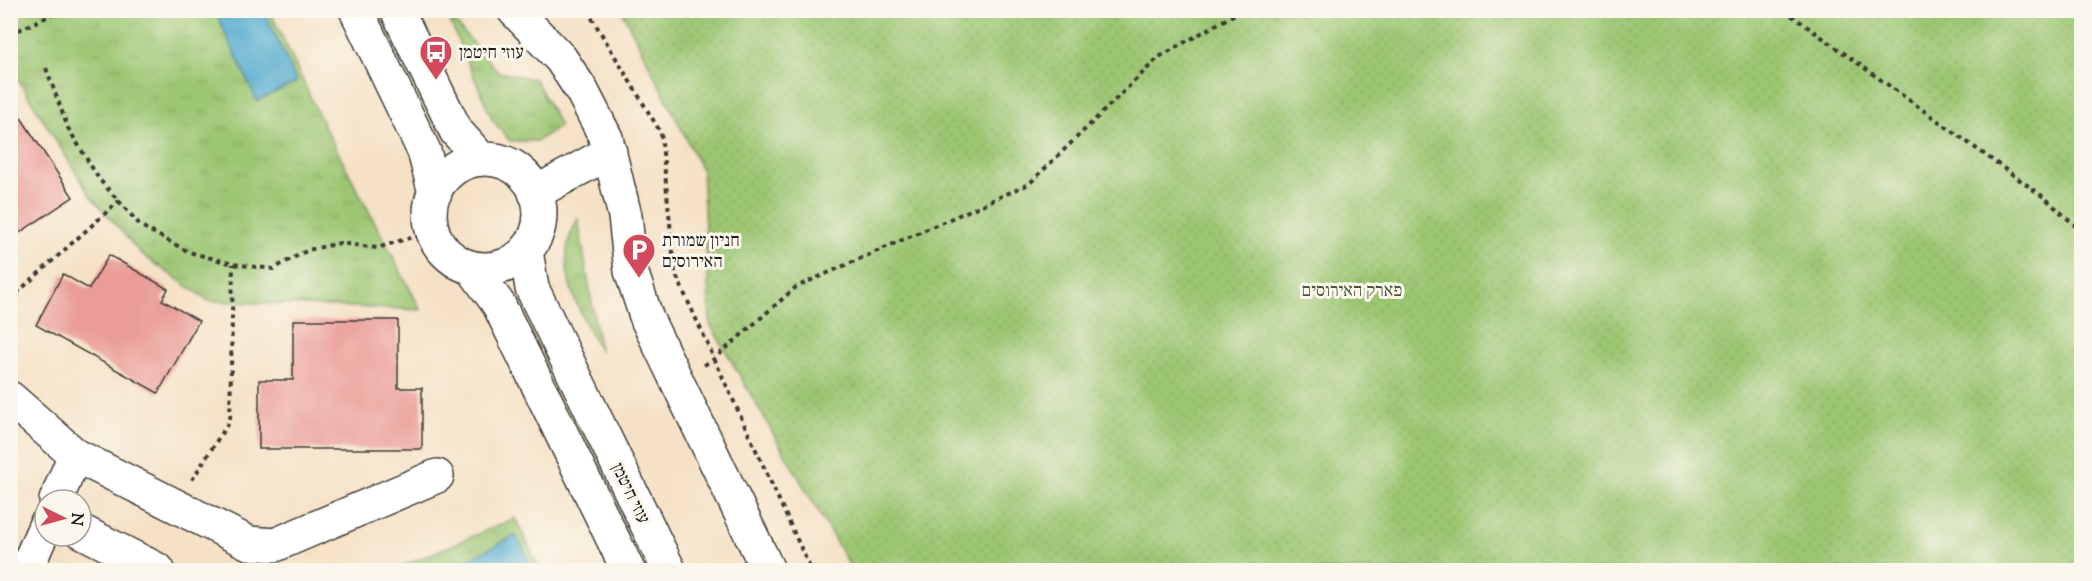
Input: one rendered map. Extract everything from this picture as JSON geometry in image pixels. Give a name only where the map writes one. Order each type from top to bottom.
[{"type":"street","points":[[356,10],[424,151],[435,194]]},
{"type":"street","points":[[397,10],[456,131],[481,159]]},
{"type":"street","points":[[514,10],[561,59],[582,91],[606,138],[625,216],[631,271],[647,318],[768,570]]},
{"type":"street","points":[[535,193],[610,152]]},
{"type":"street","points":[[481,159],[501,161],[518,170],[531,184],[540,215],[537,234],[526,250],[512,263],[494,269],[473,268],[455,261],[441,248],[432,231],[431,203],[435,194],[451,171],[463,164],[481,159]]},
{"type":"street","name":"עוזי חיטמן","points":[[526,250],[532,288],[669,570]]},
{"type":"street","name":"עוזי חיטמן","points":[[473,268],[499,305],[628,570]]},
{"type":"street","points":[[10,398],[75,455],[249,543],[275,545],[437,476]]},
{"type":"street","points":[[61,488],[75,455]]},
{"type":"street","points":[[93,537],[158,570]]},
{"type":"street","points":[[26,570],[36,548]]},
{"type":"path","points":[[10,34],[62,10]]},
{"type":"path","points":[[587,10],[661,133],[675,273],[810,570]]},
{"type":"path","points":[[677,380],[714,359],[796,287],[1029,184],[1159,57],[1242,10]]},
{"type":"path","points":[[1784,10],[2044,198],[2082,232]]},
{"type":"path","points":[[46,68],[68,128],[99,179],[141,226],[189,252],[233,264],[273,269],[308,250],[340,243],[377,248],[432,231]]},
{"type":"path","points":[[10,299],[118,201]]},
{"type":"path","points":[[176,506],[230,420],[233,264]]},
{"type":"green space","points":[[10,11],[270,11],[323,124],[421,310],[209,301],[141,254],[90,195],[11,68]]},
{"type":"green space","name":"פארק האירוסים","points":[[622,11],[2081,11],[2081,570],[852,570],[710,324],[702,170]]},
{"type":"green space","points":[[446,12],[498,72],[535,79],[560,126],[537,141],[510,141],[492,119]]},
{"type":"green space","points":[[578,219],[600,352],[576,303],[567,270],[570,236]]},
{"type":"green space","points":[[515,518],[540,570],[394,570]]},
{"type":"water","points":[[215,11],[264,11],[297,82],[257,101]]},
{"type":"water","points":[[516,535],[534,570],[472,570],[467,560]]},
{"type":"building","points":[[10,101],[73,197],[10,239]]},
{"type":"building","points":[[109,255],[168,289],[162,300],[199,321],[158,393],[36,325],[63,274],[89,289]]},
{"type":"building","points":[[293,320],[398,320],[398,388],[422,388],[422,449],[259,449],[259,380],[293,380]]},
{"type":"place","name":"עוזי חיטמן","points":[[436,81]]},
{"type":"place","name":"חניון שמורת האירוסים","points":[[639,279]]}]
